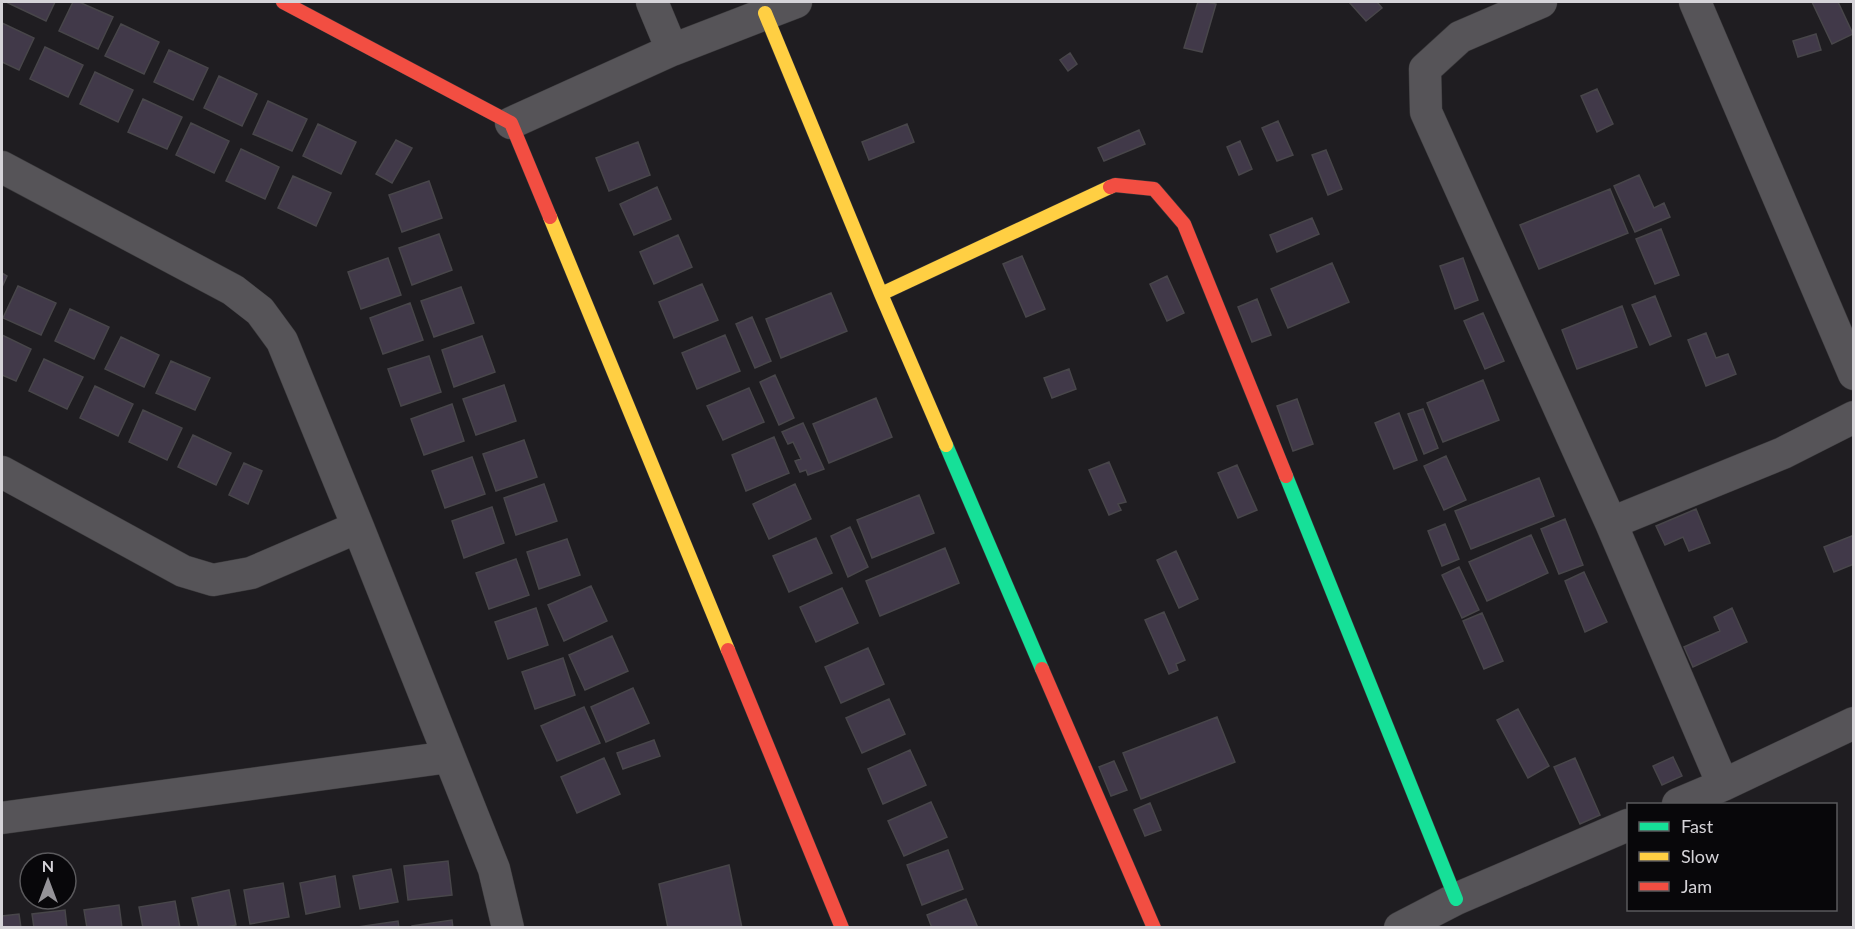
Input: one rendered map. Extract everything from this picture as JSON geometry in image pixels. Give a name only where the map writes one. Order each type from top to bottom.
[{"type":"street","points":[[283,2],[511,123],[842,927]]},
{"type":"street","points":[[652,2],[672,50]]},
{"type":"street","points":[[511,123],[672,50],[796,2]]},
{"type":"street","points":[[1541,2],[1460,37],[1425,69],[1426,112],[1611,523],[1723,785]]},
{"type":"street","points":[[1695,2],[1854,374]]},
{"type":"street","points":[[765,13],[881,294],[1154,927]]},
{"type":"street","points":[[2,167],[232,290],[260,311],[282,341],[494,869],[508,927]]},
{"type":"street","points":[[881,294],[1115,185],[1154,189],[1184,224],[1456,899]]},
{"type":"street","points":[[1611,523],[1783,453],[1854,417]]},
{"type":"street","points":[[2,472],[183,571],[213,580],[250,573],[358,526]]},
{"type":"street","points":[[1680,803],[1854,723]]},
{"type":"street","points":[[2,818],[449,757]]},
{"type":"street","points":[[1400,927],[1456,899],[1627,826]]},
{"type":"building","points":[[9,2],[55,2],[46,21]]},
{"type":"building","points":[[73,2],[79,2],[113,17],[98,49],[59,31]]},
{"type":"building","points":[[1198,2],[1216,4],[1202,52],[1184,48]]},
{"type":"building","points":[[1349,2],[1377,2],[1382,8],[1366,21]]},
{"type":"building","points":[[1812,2],[1838,2],[1853,34],[1832,44]]},
{"type":"building","points":[[2,23],[34,38],[19,70],[2,62]]},
{"type":"building","points":[[121,24],[159,42],[144,74],[105,56]]},
{"type":"building","points":[[1816,34],[1821,50],[1798,57],[1793,41]]},
{"type":"building","points":[[45,47],[83,65],[68,97],[30,79]]},
{"type":"building","points":[[169,50],[208,68],[193,100],[154,82]]},
{"type":"building","points":[[1070,53],[1077,64],[1068,71],[1060,60]]},
{"type":"building","points":[[95,72],[133,90],[118,122],[80,104]]},
{"type":"building","points":[[219,76],[257,94],[242,126],[204,108]]},
{"type":"building","points":[[1597,89],[1613,124],[1597,132],[1581,96]]},
{"type":"building","points":[[143,99],[182,117],[167,149],[128,132]]},
{"type":"building","points":[[268,101],[307,119],[292,151],[253,134]]},
{"type":"building","points":[[1278,121],[1293,155],[1277,161],[1262,128]]},
{"type":"building","points":[[191,123],[229,141],[214,173],[176,155]]},
{"type":"building","points":[[318,124],[356,142],[341,174],[303,156]]},
{"type":"building","points":[[907,124],[914,142],[869,160],[862,142]]},
{"type":"building","points":[[1139,130],[1145,144],[1104,161],[1098,148]]},
{"type":"building","points":[[396,140],[412,148],[392,183],[376,174]]},
{"type":"building","points":[[1240,141],[1252,169],[1239,175],[1227,147]]},
{"type":"building","points":[[638,142],[650,175],[609,191],[596,158]]},
{"type":"building","points":[[241,149],[279,167],[265,199],[226,181]]},
{"type":"building","points":[[1326,150],[1342,189],[1328,195],[1312,155]]},
{"type":"building","points":[[1639,175],[1654,208],[1664,203],[1670,217],[1635,232],[1614,186]]},
{"type":"building","points":[[293,176],[331,193],[316,226],[278,208]]},
{"type":"building","points":[[429,181],[442,218],[402,232],[389,195]]},
{"type":"building","points":[[657,187],[671,219],[634,235],[620,204]]},
{"type":"building","points":[[1610,189],[1628,233],[1539,269],[1520,225]]},
{"type":"building","points":[[1312,218],[1319,234],[1277,252],[1270,235]]},
{"type":"building","points":[[1661,229],[1679,275],[1655,284],[1636,239]]},
{"type":"building","points":[[439,234],[452,270],[412,285],[399,248]]},
{"type":"building","points":[[678,235],[692,267],[654,284],[640,252]]},
{"type":"building","points":[[1022,256],[1045,309],[1026,317],[1003,264]]},
{"type":"building","points":[[388,258],[401,295],[361,309],[348,272]]},
{"type":"building","points":[[1463,258],[1478,300],[1455,309],[1440,266]]},
{"type":"building","points":[[1332,263],[1349,302],[1288,328],[1271,289]]},
{"type":"building","points":[[2,273],[7,276],[2,287]]},
{"type":"building","points":[[1167,276],[1184,313],[1167,321],[1150,284]]},
{"type":"building","points":[[702,284],[718,320],[674,338],[659,302]]},
{"type":"building","points":[[18,286],[56,303],[41,335],[3,318]]},
{"type":"building","points":[[461,287],[474,323],[434,337],[421,301]]},
{"type":"building","points":[[831,293],[847,331],[781,358],[766,319]]},
{"type":"building","points":[[1655,296],[1671,336],[1650,345],[1632,305]]},
{"type":"building","points":[[1257,299],[1271,335],[1252,342],[1238,307]]},
{"type":"building","points":[[410,303],[423,340],[383,354],[370,318]]},
{"type":"building","points":[[1622,306],[1637,347],[1577,369],[1562,330]]},
{"type":"building","points":[[70,309],[109,327],[94,359],[55,341]]},
{"type":"building","points":[[1483,313],[1504,361],[1485,369],[1464,321]]},
{"type":"building","points":[[752,317],[771,361],[755,368],[736,324]]},
{"type":"building","points":[[1706,333],[1716,358],[1728,354],[1736,374],[1706,386],[1688,340]]},
{"type":"building","points":[[2,335],[31,349],[16,381],[2,375]]},
{"type":"building","points":[[725,335],[740,371],[697,389],[682,353]]},
{"type":"building","points":[[482,336],[495,372],[454,387],[442,350]]},
{"type":"building","points":[[121,337],[159,355],[144,387],[105,369]]},
{"type":"building","points":[[429,356],[441,392],[401,406],[388,369]]},
{"type":"building","points":[[44,359],[83,377],[67,409],[29,391]]},
{"type":"building","points":[[171,361],[210,378],[195,410],[156,393]]},
{"type":"building","points":[[1069,369],[1076,389],[1052,398],[1044,378]]},
{"type":"building","points":[[775,375],[794,418],[779,425],[760,382]]},
{"type":"building","points":[[1483,380],[1499,420],[1443,442],[1427,403]]},
{"type":"building","points":[[504,385],[516,421],[476,435],[463,399]]},
{"type":"building","points":[[95,386],[133,404],[118,436],[80,418]]},
{"type":"building","points":[[749,388],[764,422],[723,440],[707,406]]},
{"type":"building","points":[[876,398],[892,437],[829,463],[813,424]]},
{"type":"building","points":[[1297,399],[1313,444],[1293,451],[1277,406]]},
{"type":"building","points":[[452,404],[464,441],[424,455],[411,419]]},
{"type":"building","points":[[1423,409],[1438,448],[1424,454],[1408,414]]},
{"type":"building","points":[[143,410],[182,428],[167,460],[129,442]]},
{"type":"building","points":[[1399,413],[1417,460],[1394,469],[1375,423]]},
{"type":"building","points":[[803,423],[824,469],[808,475],[806,470],[800,472],[795,461],[801,459],[793,442],[788,444],[782,432]]},
{"type":"building","points":[[193,435],[231,453],[216,485],[178,467]]},
{"type":"building","points":[[774,437],[789,473],[746,491],[732,455]]},
{"type":"building","points":[[524,440],[537,477],[496,491],[483,454]]},
{"type":"building","points":[[1446,456],[1466,500],[1444,510],[1424,466]]},
{"type":"building","points":[[472,457],[485,494],[445,508],[432,471]]},
{"type":"building","points":[[1109,462],[1126,502],[1118,504],[1121,510],[1109,515],[1089,470]]},
{"type":"building","points":[[244,463],[262,471],[248,504],[229,495]]},
{"type":"building","points":[[1237,465],[1257,510],[1238,518],[1218,473]]},
{"type":"building","points":[[1539,478],[1554,516],[1471,549],[1455,511]]},
{"type":"building","points":[[544,484],[557,521],[516,535],[504,498]]},
{"type":"building","points":[[795,484],[811,519],[769,539],[753,504]]},
{"type":"building","points":[[919,495],[934,533],[872,558],[857,520]]},
{"type":"building","points":[[492,507],[504,543],[464,558],[452,521]]},
{"type":"building","points":[[1696,509],[1710,543],[1689,551],[1683,537],[1665,545],[1656,526]]},
{"type":"building","points":[[1565,519],[1583,565],[1559,574],[1541,529]]},
{"type":"building","points":[[1445,524],[1459,559],[1442,566],[1428,531]]},
{"type":"building","points":[[850,527],[868,567],[848,577],[831,536]]},
{"type":"building","points":[[1531,535],[1548,573],[1487,601],[1469,562]]},
{"type":"building","points":[[1854,535],[1854,564],[1834,572],[1824,547]]},
{"type":"building","points":[[816,538],[832,573],[789,592],[773,556]]},
{"type":"building","points":[[567,539],[580,575],[539,589],[527,552]]},
{"type":"building","points":[[945,548],[959,583],[880,616],[866,581]]},
{"type":"building","points":[[1176,551],[1198,599],[1179,608],[1157,560]]},
{"type":"building","points":[[516,559],[529,595],[489,609],[476,573]]},
{"type":"building","points":[[1459,567],[1479,610],[1462,618],[1442,575]]},
{"type":"building","points":[[1584,572],[1607,622],[1585,632],[1565,581]]},
{"type":"building","points":[[591,586],[607,621],[564,641],[548,605]]},
{"type":"building","points":[[842,588],[858,623],[816,642],[800,607]]},
{"type":"building","points":[[536,608],[548,645],[508,659],[495,622]]},
{"type":"building","points":[[1732,608],[1747,642],[1693,667],[1684,647],[1720,631],[1714,617]]},
{"type":"building","points":[[1164,612],[1185,660],[1176,664],[1178,670],[1169,674],[1145,620]]},
{"type":"building","points":[[1482,613],[1503,661],[1484,669],[1463,621]]},
{"type":"building","points":[[612,636],[628,671],[585,690],[569,655]]},
{"type":"building","points":[[868,648],[884,684],[841,703],[825,667]]},
{"type":"building","points":[[563,658],[575,695],[535,709],[522,672]]},
{"type":"building","points":[[633,688],[649,723],[606,742],[591,707]]},
{"type":"building","points":[[889,699],[905,734],[862,753],[846,718]]},
{"type":"building","points":[[584,707],[600,743],[557,761],[541,726]]},
{"type":"building","points":[[1518,709],[1549,766],[1528,778],[1497,720]]},
{"type":"building","points":[[1217,717],[1235,762],[1141,799],[1123,753]]},
{"type":"building","points":[[654,740],[660,756],[623,769],[617,753]]},
{"type":"building","points":[[910,750],[926,785],[883,804],[868,769]]},
{"type":"building","points":[[1673,757],[1682,776],[1662,785],[1653,766]]},
{"type":"building","points":[[604,758],[620,794],[577,813],[561,777]]},
{"type":"building","points":[[1575,758],[1600,815],[1580,824],[1554,767]]},
{"type":"building","points":[[1114,761],[1127,790],[1111,796],[1099,767]]},
{"type":"building","points":[[931,802],[947,837],[904,856],[888,821]]},
{"type":"building","points":[[1150,803],[1161,830],[1145,836],[1134,810]]},
{"type":"building","points":[[948,850],[963,889],[922,905],[907,865]]},
{"type":"building","points":[[448,861],[452,895],[408,900],[404,866]]},
{"type":"building","points":[[729,865],[742,928],[668,928],[659,884]]},
{"type":"building","points":[[391,869],[398,902],[360,909],[353,876]]},
{"type":"building","points":[[335,876],[340,907],[306,914],[300,883]]},
{"type":"building","points":[[283,883],[289,917],[250,924],[244,890]]},
{"type":"building","points":[[229,890],[236,925],[222,928],[199,928],[192,898]]},
{"type":"building","points":[[966,899],[978,928],[932,928],[927,915]]},
{"type":"building","points":[[175,901],[180,928],[143,928],[139,907]]},
{"type":"building","points":[[119,905],[122,928],[87,928],[84,910]]},
{"type":"building","points":[[65,911],[67,928],[34,928],[32,914]]},
{"type":"building","points":[[19,914],[21,928],[2,928],[2,916]]},
{"type":"building","points":[[452,920],[453,928],[412,928],[412,926]]},
{"type":"building","points":[[398,921],[399,928],[358,928],[358,927]]},
{"type":"traffic: fast","points":[[946,445],[1042,669]]},
{"type":"traffic: fast","points":[[1286,476],[1456,899]]},
{"type":"traffic: slow","points":[[765,13],[946,445]]},
{"type":"traffic: slow","points":[[881,294],[1110,187]]},
{"type":"traffic: slow","points":[[550,217],[728,650]]},
{"type":"traffic: jam","points":[[283,2],[511,123],[550,217]]},
{"type":"traffic: jam","points":[[1110,187],[1115,185],[1154,189],[1184,224],[1286,476]]},
{"type":"traffic: jam","points":[[728,650],[842,928]]},
{"type":"traffic: jam","points":[[1042,669],[1154,928]]}]
